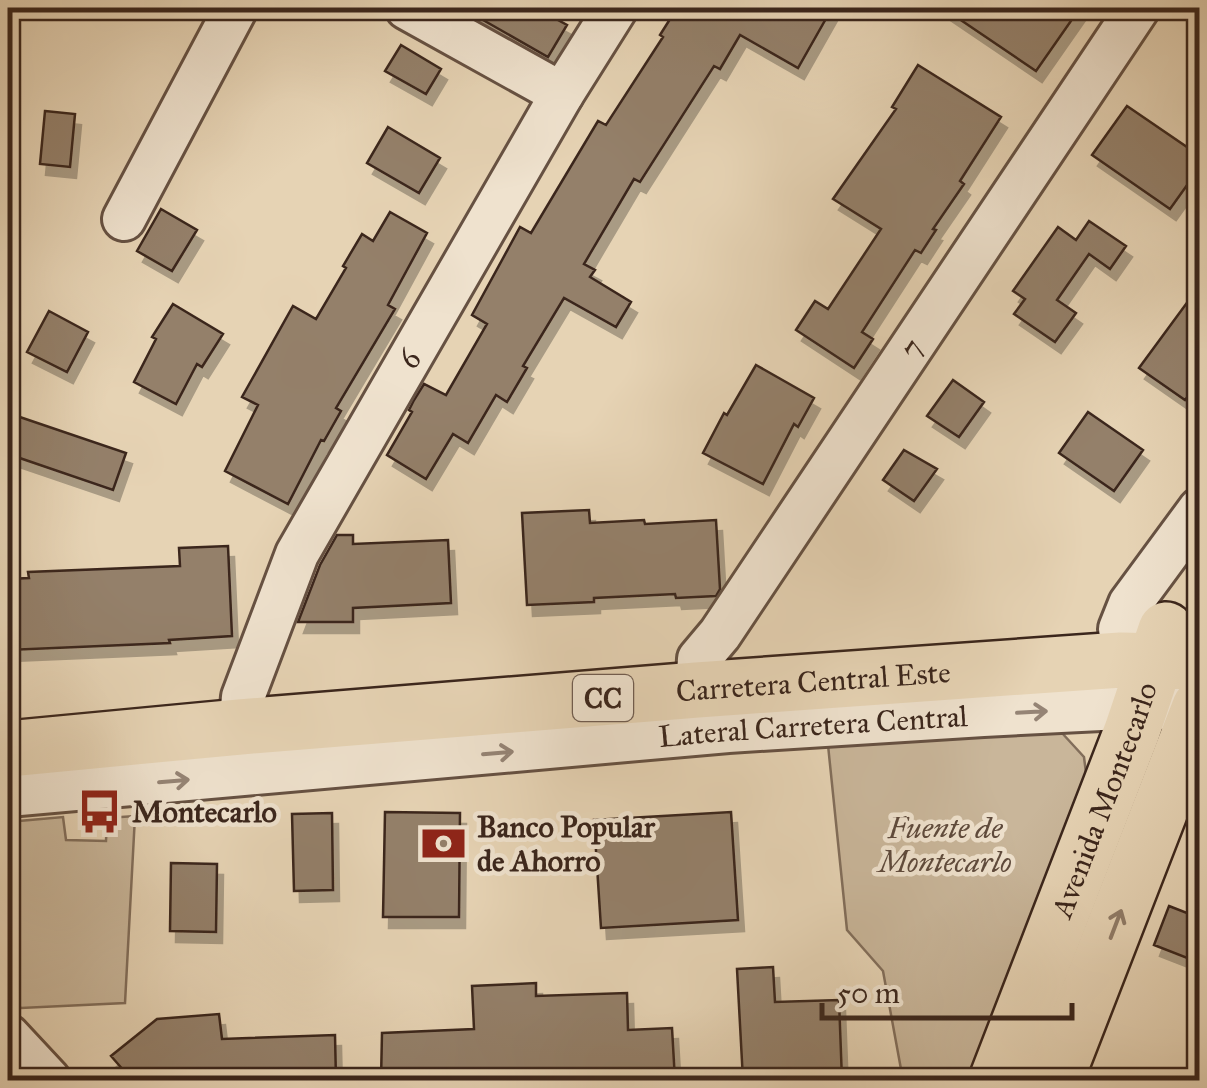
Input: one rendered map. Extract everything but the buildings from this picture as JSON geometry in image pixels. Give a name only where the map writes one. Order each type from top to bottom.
[{"type":"main road","name":"Carretera Central Este","points":[[8,716],[242,712],[698,675],[1121,660],[1164,653]]},
{"type":"main road","name":"Avenida Montecarlo","points":[[997,1080],[1164,653]]},
{"type":"main road","name":"Avenida Montecarlo","points":[[1055,1080],[1199,708]]},
{"type":"main road","name":"Carretera Central Este","points":[[8,749],[242,712]]},
{"type":"street","points":[[124,219],[236,8]]},
{"type":"street","points":[[407,8],[562,94]]},
{"type":"street","name":"6","points":[[242,712],[297,554],[562,94],[616,8]]},
{"type":"street","name":"7","points":[[698,675],[720,634],[1138,8]]},
{"type":"street","points":[[1164,653],[1130,604],[1200,509]]},
{"type":"street","name":"Lateral Carretera Central","points":[[8,795],[728,731],[983,714],[1164,653],[1199,708]]},
{"type":"street","points":[[8,1036],[49,1080]]},
{"type":"green space","name":"Fuente de Montecarlo","points":[[1062,733],[1084,757],[1086,773],[968,1079],[903,1080],[883,971],[847,930],[828,745]]},
{"type":"green space","points":[[135,816],[125,1003],[21,1008],[8,994],[8,822],[63,817],[66,840],[106,841],[107,818]]},
{"type":"place","name":"Montecarlo","points":[[99,812]]},
{"type":"place","name":"Banco Popular de Ahorro","points":[[444,844]]}]
